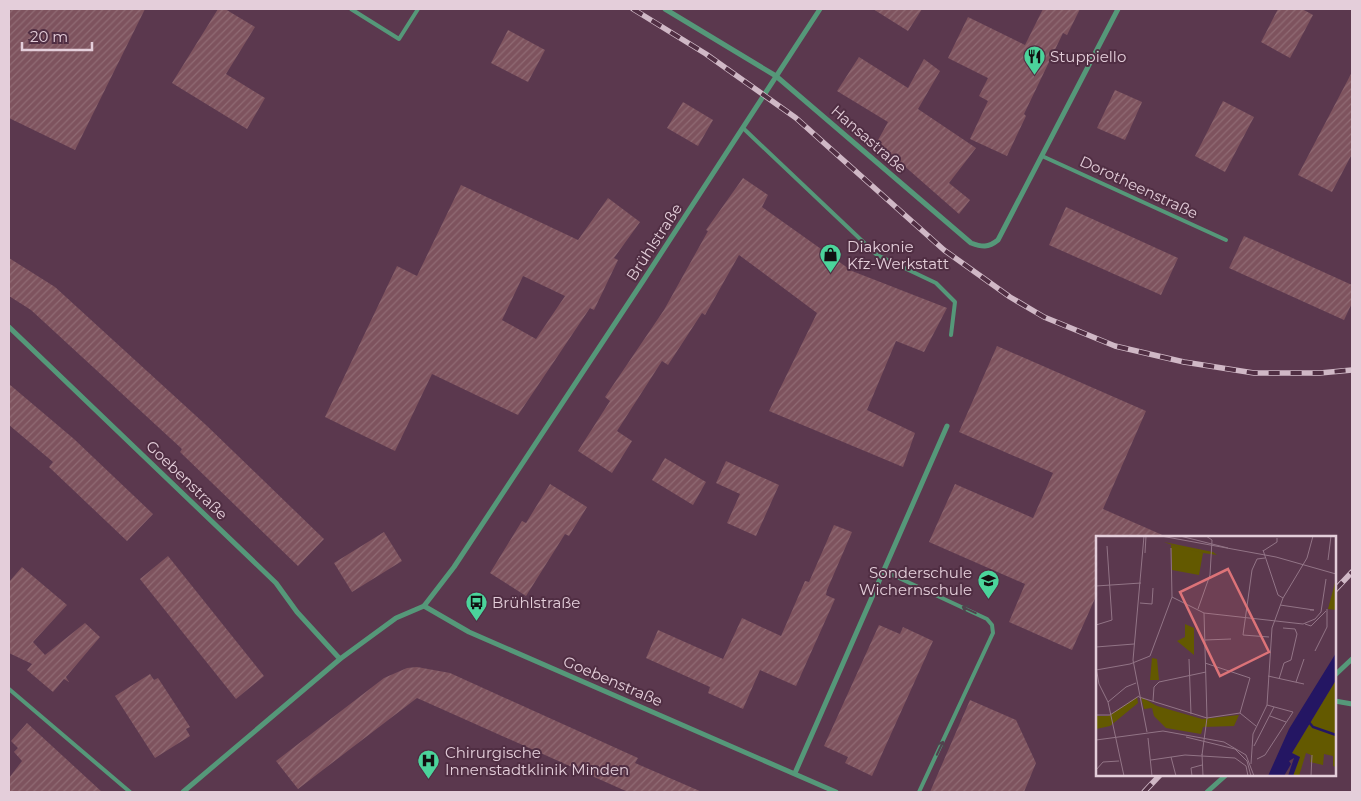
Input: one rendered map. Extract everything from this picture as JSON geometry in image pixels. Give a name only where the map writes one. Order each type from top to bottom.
[{"type":"street","name":"Hansastraße","points":[[665,9],[776,76],[971,243],[980,247],[990,247],[998,240],[1042,156]]},
{"type":"street","name":"Brühlstraße","points":[[183,792],[340,660],[396,618],[424,606],[454,566],[820,9]]},
{"type":"street","points":[[1042,156],[1118,9]]},
{"type":"street","name":"Goebenstraße","points":[[9,327],[276,583],[297,612],[340,660]]},
{"type":"street","points":[[795,773],[947,426]]},
{"type":"street","name":"Goebenstraße","points":[[424,606],[469,632],[836,792]]},
{"type":"street","points":[[1336,674],[1352,659]]},
{"type":"street","points":[[1336,701],[1352,704]]},
{"type":"street","points":[[1207,792],[1225,776]]},
{"type":"lane","points":[[351,9],[400,39],[418,9]]},
{"type":"lane","points":[[743,128],[877,255],[936,283],[955,302],[951,335]]},
{"type":"lane","name":"Dorotheenstraße","points":[[1042,156],[1226,240]]},
{"type":"lane","points":[[884,571],[987,619],[992,625],[993,633],[919,792]]},
{"type":"lane","points":[[9,689],[130,792]]},
{"type":"building","points":[[9,9],[145,9],[75,150],[9,118]]},
{"type":"building","points":[[218,9],[225,9],[255,27],[226,74],[265,98],[247,129],[172,83]]},
{"type":"building","points":[[873,9],[922,9],[908,31]]},
{"type":"building","points":[[1043,9],[1080,9],[1067,35],[1063,33],[1024,114],[1026,116],[1007,156],[970,139],[988,101],[979,96],[988,78],[948,58],[968,17],[1025,45]]},
{"type":"building","points":[[1278,9],[1302,9],[1313,15],[1290,58],[1261,42]]},
{"type":"building","points":[[508,30],[545,50],[528,82],[491,63]]},
{"type":"building","points":[[859,57],[908,88],[924,59],[940,71],[918,109],[976,148],[949,183],[970,200],[959,214],[877,142],[888,122],[837,91]]},
{"type":"building","points":[[1352,72],[1352,154],[1332,192],[1298,175]]},
{"type":"building","points":[[1115,90],[1142,102],[1125,140],[1097,128]]},
{"type":"building","points":[[1223,101],[1254,117],[1225,172],[1195,156]]},
{"type":"building","points":[[683,102],[713,120],[698,146],[667,128]]},
{"type":"building","points":[[743,178],[768,195],[762,207],[852,271],[947,308],[924,352],[896,341],[867,410],[915,433],[903,467],[769,411],[817,313],[739,255],[705,315],[702,313],[668,365],[662,361],[617,431],[632,441],[612,473],[578,451],[610,401],[605,397],[664,310],[708,231],[706,230]]},
{"type":"building","points":[[461,185],[578,240],[608,198],[640,222],[614,258],[618,260],[594,310],[590,308],[518,415],[432,374],[395,451],[325,417],[397,266],[417,276]],"holes":[[[523,276],[565,296],[536,339],[502,320]]]},
{"type":"building","points":[[1066,207],[1178,258],[1161,295],[1049,245]]},
{"type":"building","points":[[1244,236],[1352,285],[1352,303],[1344,320],[1229,268]]},
{"type":"building","points":[[9,258],[55,287],[206,425],[324,539],[298,566],[180,452],[182,449],[31,310],[9,296]]},
{"type":"building","points":[[997,346],[1146,411],[1103,509],[1165,536],[1096,536],[1096,596],[1072,650],[1009,622],[1025,584],[929,542],[955,484],[1033,518],[1053,473],[959,432]]},
{"type":"building","points":[[9,384],[74,439],[153,514],[127,541],[49,467],[53,462],[9,425]]},
{"type":"building","points":[[665,458],[706,482],[693,505],[652,480]]},
{"type":"building","points":[[726,461],[779,485],[756,536],[727,523],[740,494],[716,483]]},
{"type":"building","points":[[550,484],[587,507],[569,536],[565,534],[526,596],[490,573],[522,521],[526,523]]},
{"type":"building","points":[[834,525],[852,532],[827,590],[826,595],[835,599],[796,686],[760,670],[743,709],[708,693],[710,687],[646,658],[658,630],[723,659],[742,618],[781,636],[805,581],[809,582]]},
{"type":"building","points":[[384,532],[402,561],[352,592],[334,563]]},
{"type":"building","points":[[168,556],[264,676],[236,699],[140,579]]},
{"type":"building","points":[[22,567],[67,605],[33,642],[45,655],[85,623],[100,637],[66,677],[69,682],[64,679],[53,692],[27,670],[32,664],[9,653],[9,582]]},
{"type":"building","points":[[879,625],[900,634],[903,627],[933,641],[872,776],[845,763],[848,757],[824,746]]},
{"type":"building","points":[[417,667],[450,673],[638,758],[635,763],[702,792],[628,792],[417,698],[298,789],[276,761],[384,678],[407,668]]},
{"type":"building","points":[[150,674],[154,680],[158,678],[190,727],[186,729],[190,736],[155,758],[115,696]]},
{"type":"building","points":[[970,700],[1016,720],[1036,763],[1024,792],[930,792]]},
{"type":"building","points":[[27,723],[102,792],[9,792],[9,778],[22,761],[14,752],[18,748],[11,741]]},
{"type":"railway","points":[[633,9],[706,54],[796,118],[944,250],[1010,297],[1044,317],[1115,346],[1184,362],[1254,373],[1320,373],[1352,370]]},
{"type":"railway","points":[[1336,589],[1352,572]]},
{"type":"railway","points":[[1144,792],[1159,776]]},
{"type":"place","name":"Stuppiello","points":[[1034,75]]},
{"type":"place","name":"Diakonie Kfz-Werkstatt","points":[[831,274]]},
{"type":"place","name":"Sonderschule Wichernschule","points":[[988,600]]},
{"type":"place","name":"Brühlstraße","points":[[476,621]]},
{"type":"place","name":"Chirurgische Innenstadtklinik Minden","points":[[429,780]]}]
